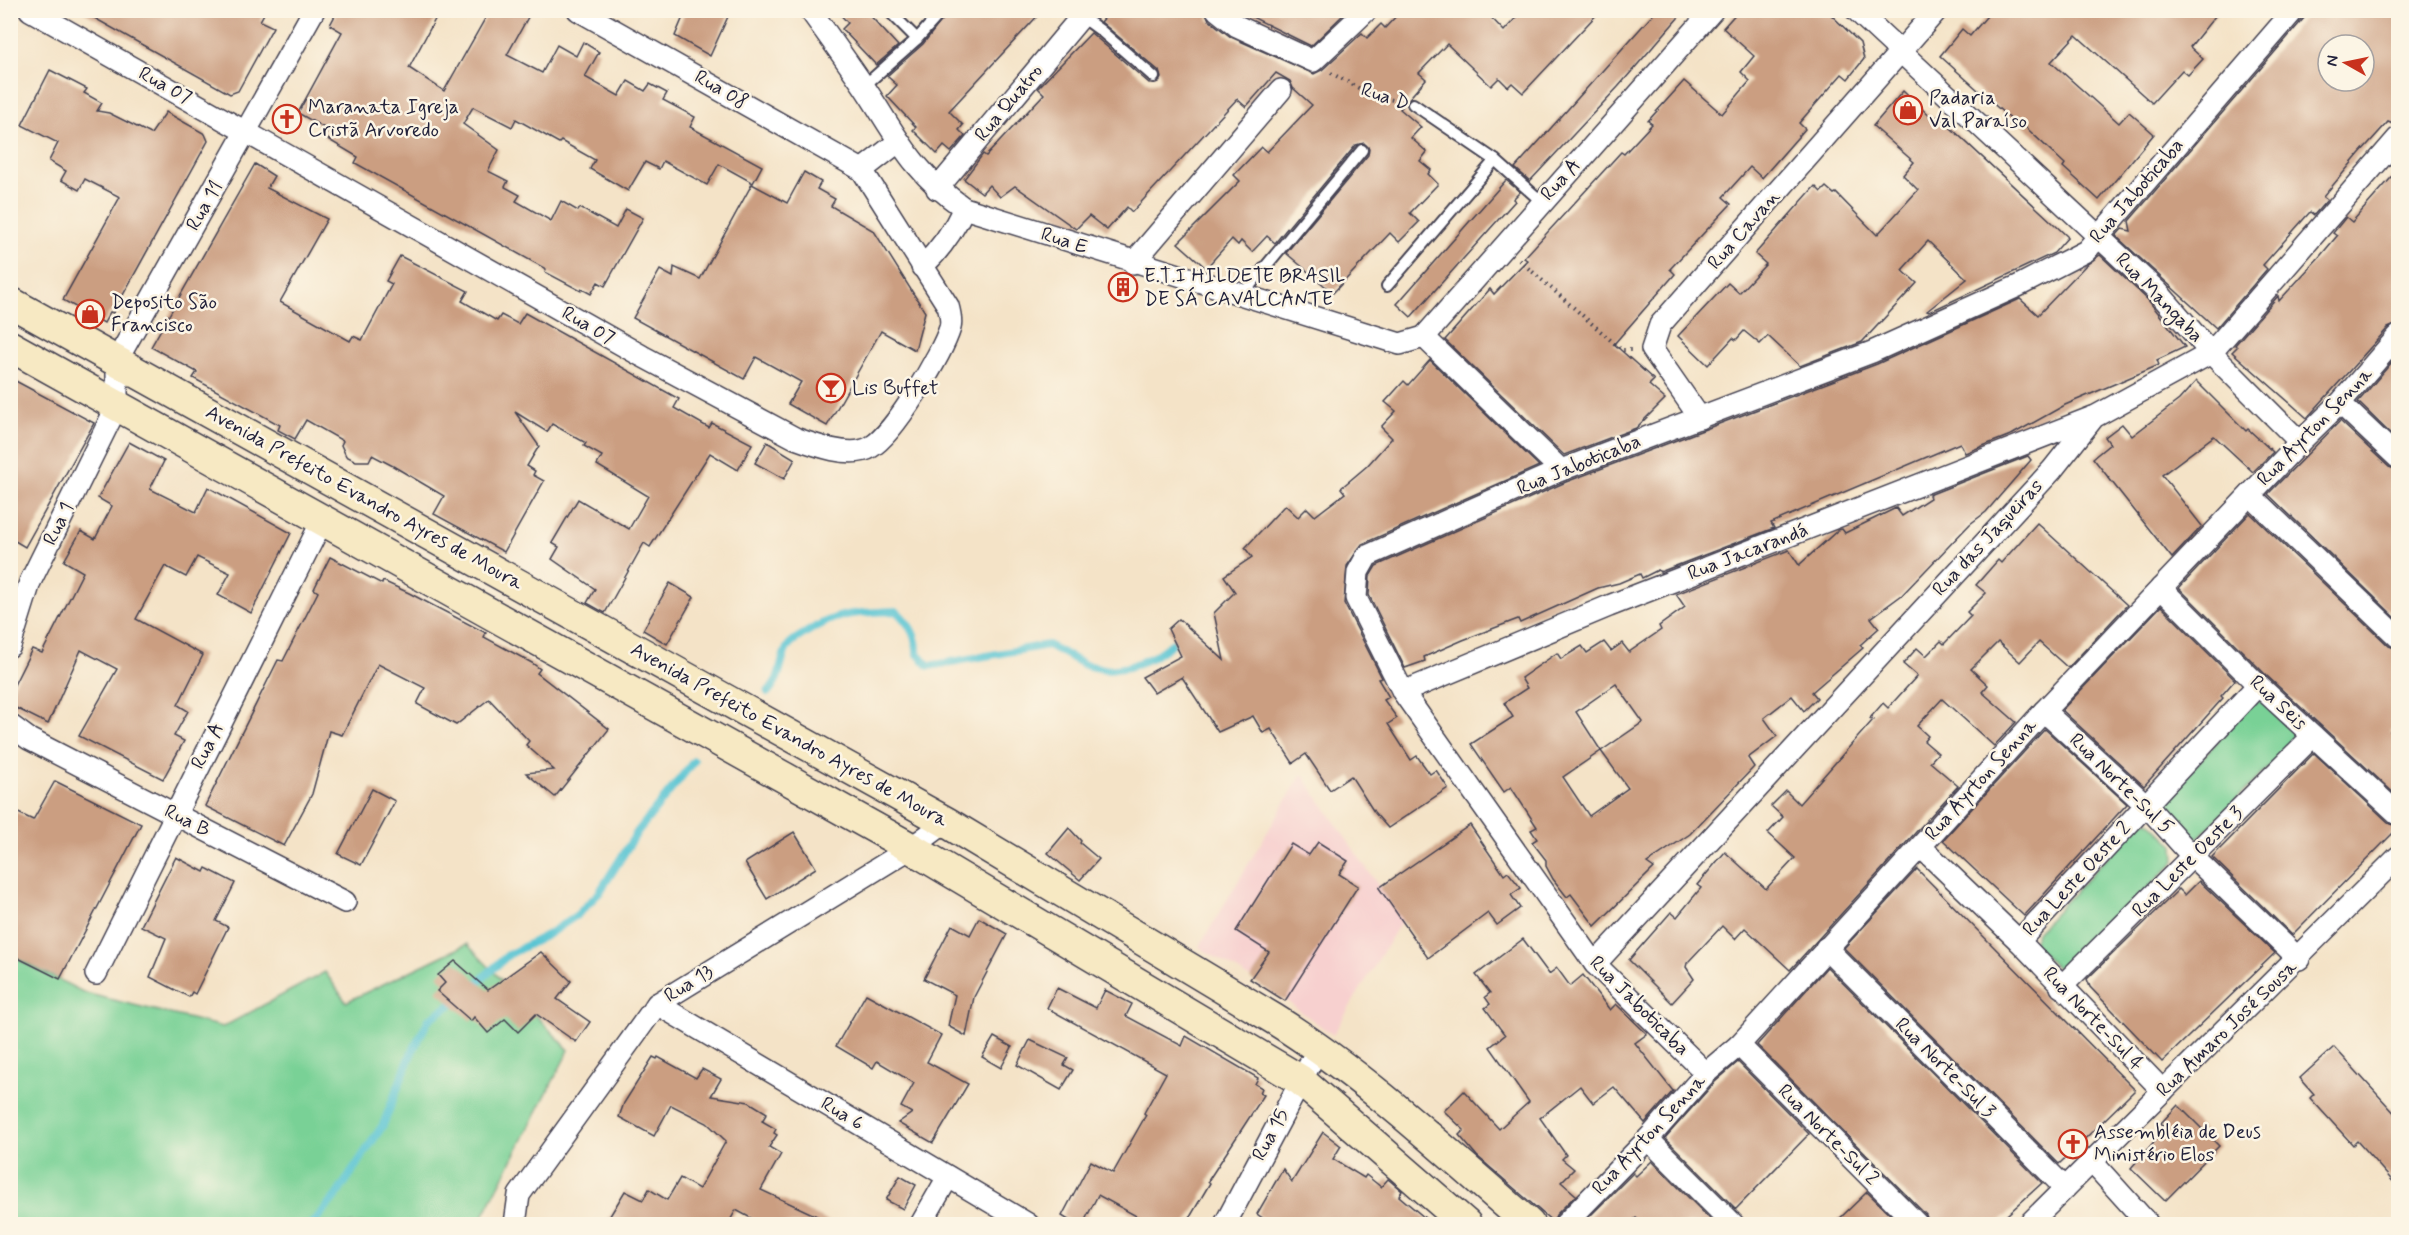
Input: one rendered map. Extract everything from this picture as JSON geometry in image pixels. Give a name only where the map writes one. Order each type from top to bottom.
[{"type":"street","name":"Rua 07","points":[[30,10],[642,356],[795,438],[820,448],[845,451],[871,448],[894,424],[943,345],[951,326],[948,306],[862,170]]},
{"type":"street","name":"Rua 11","points":[[117,406],[117,360],[314,10]]},
{"type":"street","name":"Rua 08","points":[[578,10],[862,170]]},
{"type":"street","name":"Rua E","points":[[810,10],[864,86],[898,142],[937,189],[964,208],[1133,263],[1395,343],[1415,340]]},
{"type":"street","points":[[1218,11],[1237,26],[1312,61],[1367,10]]},
{"type":"street","name":"Rua A","points":[[1415,340],[1503,246],[1713,10]]},
{"type":"street","name":"Rua Mangaba","points":[[1856,10],[2157,291],[2211,353],[2300,442]]},
{"type":"street","name":"Rua Cavan","points":[[1652,349],[1660,325],[1937,10]]},
{"type":"street","name":"Rua Jaboticaba","points":[[1706,1073],[1594,964],[1403,692],[1356,598],[1358,572],[1367,556],[1560,470],[1872,352],[2018,286],[2086,251],[2294,10]]},
{"type":"street","name":"Rua Quatro","points":[[937,189],[1077,14]]},
{"type":"street","points":[[1133,263],[1281,90]]},
{"type":"street","name":"Rua das Jaqueiras","points":[[1594,964],[2052,470],[2094,417],[2211,353],[2398,138]]},
{"type":"street","points":[[862,170],[898,142]]},
{"type":"street","points":[[922,267],[949,237],[964,208]]},
{"type":"street","name":"Avenida Prefeito Evandro Ayres de Moura","points":[[10,302],[946,822],[1319,1047],[1426,1134],[1529,1224]]},
{"type":"street","name":"Rua Ayrton Senna","points":[[1565,1224],[1648,1138],[1706,1073],[1739,1045],[2044,711],[2300,442],[2340,403],[2398,336]]},
{"type":"street","points":[[1415,340],[1560,470]]},
{"type":"street","name":"Avenida Prefeito Evandro Ayres de Moura","points":[[10,346],[911,848],[1300,1080],[1466,1224]]},
{"type":"street","points":[[1652,349],[1700,418]]},
{"type":"street","points":[[2340,403],[2398,459]]},
{"type":"street","name":"Rua 1","points":[[10,646],[30,582],[117,406]]},
{"type":"street","name":"Rua Jacarandá","points":[[1403,692],[1609,606],[2094,417]]},
{"type":"street","points":[[2250,495],[2398,637]]},
{"type":"street","name":"Rua A","points":[[96,974],[322,519]]},
{"type":"street","name":"Rua Seis","points":[[2161,588],[2258,685],[2398,814]]},
{"type":"street","name":"Rua Leste Oeste 2","points":[[2019,941],[2258,685]]},
{"type":"street","name":"Rua Norte-Sul 5","points":[[2044,711],[2146,805],[2193,857],[2299,959]]},
{"type":"street","name":"Rua B","points":[[10,725],[29,739],[345,902]]},
{"type":"street","name":"Rua Leste Oeste 3","points":[[2061,987],[2313,736]]},
{"type":"street","points":[[870,825],[891,792]]},
{"type":"street","name":"Rua 13","points":[[515,1224],[519,1195],[657,1004],[911,848],[946,822]]},
{"type":"street","name":"Rua Norte-Sul 4","points":[[1921,847],[2019,941],[2163,1091]]},
{"type":"street","name":"Rua Amaro José Sousa","points":[[2029,1224],[2299,959],[2398,858]]},
{"type":"street","name":"Rua Norte-Sul 3","points":[[1826,948],[2065,1188]]},
{"type":"street","name":"Rua 6","points":[[657,1004],[1028,1224]]},
{"type":"street","name":"Rua Norte-Sul 2","points":[[1739,1045],[1917,1224]]},
{"type":"street","name":"Rua 15","points":[[1225,1224],[1319,1047]]},
{"type":"street","points":[[1648,1138],[1733,1224]]},
{"type":"street","points":[[2093,1163],[2148,1224]]},
{"type":"street","points":[[921,1224],[948,1177]]},
{"type":"lane","points":[[888,10],[917,39]]},
{"type":"lane","points":[[864,86],[917,39],[943,10]]},
{"type":"lane","points":[[1077,14],[1100,30],[1154,77]]},
{"type":"lane","name":"Rua D","points":[[1413,104],[1496,160],[1542,202]]},
{"type":"lane","points":[[1242,295],[1362,150]]},
{"type":"lane","points":[[1387,286],[1496,160]]},
{"type":"path","name":"Rua D","points":[[1312,61],[1373,96],[1413,104]]},
{"type":"path","points":[[1503,246],[1622,350],[1652,349]]},
{"type":"shaded area","points":[[1302,774],[1402,920],[1333,1035],[1281,997],[1199,947]]},
{"type":"green space","points":[[2263,700],[2293,729],[2294,742],[2196,840],[2183,837],[2156,809],[2252,703]]},
{"type":"green space","points":[[2149,821],[2174,845],[2175,861],[2067,970],[2055,966],[2033,943],[2037,932],[2139,823]]},
{"type":"green space","points":[[467,944],[569,1050],[479,1224],[11,1224],[10,955],[85,993],[223,1027],[325,972],[346,1002]]},
{"type":"building","points":[[80,10],[266,10],[260,21],[273,27],[238,91],[230,94]]},
{"type":"building","points":[[338,10],[440,10],[409,68],[444,91],[490,10],[532,10],[507,55],[542,73],[557,45],[576,56],[583,42],[599,52],[585,77],[619,96],[628,81],[645,91],[650,84],[667,93],[663,100],[695,117],[690,127],[762,166],[753,183],[719,164],[707,185],[663,161],[659,169],[645,162],[628,191],[590,169],[595,160],[561,141],[559,143],[516,119],[512,127],[473,107],[463,124],[499,150],[488,171],[508,181],[505,187],[520,195],[516,201],[551,221],[561,201],[578,211],[580,208],[616,228],[626,209],[643,218],[605,286],[598,282],[591,294],[582,289],[581,291],[545,272],[546,269],[355,163],[358,157],[324,137],[328,130],[298,113],[342,32],[330,25]]},
{"type":"building","points":[[686,10],[731,10],[710,56],[675,36]]},
{"type":"building","points":[[836,10],[865,10],[898,46],[876,65],[842,29],[848,23]]},
{"type":"building","points":[[950,10],[1043,10],[949,111],[963,125],[959,130],[965,136],[951,152],[944,146],[937,154],[913,130],[916,127],[887,96],[897,85],[887,76],[923,44]]},
{"type":"building","points":[[1112,10],[1205,10],[1209,20],[1231,37],[1314,74],[1322,70],[1362,33],[1367,38],[1381,24],[1385,28],[1402,10],[1484,10],[1504,31],[1523,10],[1601,10],[1523,93],[1512,83],[1508,87],[1499,78],[1491,86],[1447,44],[1419,73],[1426,79],[1400,109],[1421,127],[1411,138],[1427,152],[1420,161],[1431,170],[1428,174],[1438,184],[1410,213],[1419,222],[1399,242],[1390,233],[1333,293],[1286,253],[1368,155],[1369,148],[1364,143],[1356,145],[1275,243],[1267,236],[1252,252],[1241,241],[1238,245],[1232,239],[1206,268],[1178,243],[1240,181],[1234,175],[1261,147],[1267,152],[1312,105],[1293,88],[1290,81],[1276,73],[1246,107],[1237,99],[1132,212],[1127,207],[1107,230],[1089,216],[1076,229],[1015,186],[1000,197],[989,185],[982,193],[964,179],[983,154],[986,156],[1044,94],[1038,88],[1091,33],[1149,83],[1159,82],[1161,78],[1159,71],[1101,22]]},
{"type":"building","points":[[1238,10],[1337,10],[1343,15],[1311,46]]},
{"type":"building","points":[[1657,10],[1685,10],[1618,87],[1530,181],[1515,168]]},
{"type":"building","points":[[1739,10],[1826,10],[1860,43],[1864,59],[1848,79],[1842,74],[1799,123],[1805,129],[1762,178],[1750,167],[1723,197],[1731,204],[1670,269],[1675,274],[1614,344],[1654,380],[1649,385],[1665,399],[1636,428],[1564,455],[1445,340],[1490,289],[1494,294],[1527,260],[1524,258],[1621,152],[1624,154],[1652,124],[1648,121],[1684,81],[1722,114],[1750,81],[1741,72],[1754,56],[1723,28]]},
{"type":"building","points":[[1992,10],[2220,10],[2190,47],[2203,59],[2188,75],[2182,70],[2152,103],[2076,35],[2051,62],[2119,123],[2129,112],[2154,134],[2099,200],[2063,167],[2065,164],[2019,121],[2016,124],[1940,56],[1962,29],[1970,36]]},
{"type":"building","points":[[2311,10],[2398,10],[2398,126],[2388,122],[2359,154],[2323,197],[2327,200],[2314,215],[2310,212],[2263,265],[2267,269],[2216,328],[2116,236],[2122,229],[2131,231],[2129,221]]},
{"type":"building","points":[[50,70],[87,89],[84,93],[102,103],[97,111],[109,113],[151,134],[166,112],[205,134],[208,141],[113,313],[110,312],[104,323],[63,300],[120,197],[85,179],[79,190],[61,180],[66,171],[49,161],[58,143],[22,125]]},
{"type":"building","points":[[1903,91],[1935,121],[1938,116],[2068,237],[2054,253],[1929,312],[1927,311],[1967,279],[1928,241],[1902,270],[1917,283],[1862,342],[1800,366],[1768,336],[1760,344],[1744,331],[1736,340],[1733,338],[1708,365],[1678,336],[1728,283],[1739,293],[1766,264],[1755,254],[1815,186],[1821,192],[1826,187],[1834,194],[1836,193],[1877,235],[1918,190],[1903,175],[1914,162],[1873,126]]},
{"type":"building","points":[[255,164],[274,176],[267,188],[327,219],[280,302],[350,341],[353,336],[362,340],[392,284],[386,281],[400,256],[468,291],[462,301],[497,321],[501,315],[518,324],[525,313],[679,399],[674,408],[709,428],[712,423],[752,444],[738,470],[710,453],[650,547],[644,543],[605,613],[587,603],[595,589],[552,559],[559,547],[552,543],[578,499],[629,529],[648,496],[597,465],[602,456],[584,446],[586,443],[552,424],[547,432],[515,412],[539,446],[527,466],[535,471],[533,475],[544,481],[504,552],[434,514],[444,496],[393,466],[372,455],[369,461],[356,461],[346,456],[341,445],[343,441],[306,420],[295,439],[278,430],[280,425],[193,378],[197,372],[151,347]]},
{"type":"building","points":[[2398,170],[2398,324],[2388,328],[2307,418],[2232,352],[2237,347],[2235,345],[2278,296],[2279,301],[2321,255],[2337,236],[2333,233],[2346,217],[2352,222]]},
{"type":"building","points":[[804,172],[821,182],[817,189],[835,199],[831,206],[874,231],[925,312],[915,350],[881,331],[827,426],[788,404],[801,382],[756,357],[744,379],[633,318],[660,270],[673,277],[674,267],[700,279],[752,184],[787,203]]},
{"type":"building","points":[[1506,180],[1520,192],[1513,199],[1515,201],[1411,317],[1397,304]]},
{"type":"building","points":[[2100,255],[2148,300],[2185,347],[2157,360],[2159,365],[2065,405],[2013,434],[1965,453],[1960,443],[1771,523],[1774,528],[1660,572],[1658,570],[1642,578],[1640,574],[1619,583],[1598,588],[1520,623],[1518,619],[1463,640],[1424,657],[1425,661],[1405,668],[1369,595],[1370,576],[1376,566],[1566,482],[1877,364],[2020,299],[2038,315],[2085,266]]},
{"type":"building","points":[[2398,355],[2398,441],[2358,402]]},
{"type":"building","points":[[1430,360],[1539,466],[1362,544],[1347,566],[1344,603],[1382,678],[1378,679],[1389,697],[1384,700],[1397,718],[1388,724],[1411,760],[1417,756],[1430,774],[1436,770],[1448,788],[1388,828],[1374,812],[1351,776],[1330,790],[1306,754],[1293,763],[1271,729],[1263,733],[1253,716],[1218,732],[1182,677],[1154,693],[1142,677],[1181,656],[1168,629],[1179,619],[1224,660],[1214,613],[1235,592],[1224,576],[1252,557],[1245,548],[1285,505],[1298,517],[1307,508],[1315,516],[1345,493],[1341,488],[1367,466],[1392,438],[1381,427],[1396,411],[1385,402],[1404,381],[1408,385]]},
{"type":"building","points":[[10,378],[94,423],[25,547],[10,538]]},
{"type":"building","points":[[2196,381],[2246,431],[2248,429],[2273,452],[2253,472],[2214,436],[2162,475],[2202,526],[2172,558],[2093,458],[2110,444],[2105,437],[2122,424],[2132,436],[2179,400]]},
{"type":"building","points":[[2340,421],[2389,467],[2398,470],[2398,620],[2268,494]]},
{"type":"building","points":[[129,442],[164,461],[150,489],[196,512],[208,487],[291,533],[251,613],[218,595],[230,573],[197,557],[186,577],[165,566],[136,619],[203,655],[178,705],[188,711],[174,736],[184,741],[163,779],[79,736],[117,669],[81,650],[48,724],[10,705],[10,693],[32,649],[42,653],[83,572],[64,561],[81,531],[95,539],[112,506],[98,498]]},
{"type":"building","points":[[767,442],[795,459],[784,479],[755,463]]},
{"type":"building","points":[[2028,456],[2031,460],[1986,512],[1970,524],[1902,595],[1871,618],[1879,628],[1860,645],[1863,648],[1812,692],[1817,698],[1804,711],[1792,696],[1764,718],[1777,736],[1748,758],[1754,767],[1690,834],[1647,863],[1654,868],[1595,926],[1571,894],[1567,897],[1553,879],[1546,866],[1546,860],[1532,842],[1537,839],[1531,830],[1537,827],[1511,787],[1504,792],[1471,744],[1513,717],[1504,703],[1527,688],[1521,678],[1557,653],[1561,659],[1582,646],[1587,653],[1604,642],[1611,651],[1622,643],[1629,652],[1661,630],[1659,626],[1685,607],[1676,594],[1789,550],[1799,565],[1838,530],[1842,529],[1845,533],[1896,508],[1902,516],[1930,498],[1929,495]],"holes":[[[1616,684],[1643,722],[1601,751],[1576,712]],[[1601,751],[1628,788],[1589,816],[1563,777]]]},
{"type":"building","points":[[2250,513],[2389,646],[2398,649],[2398,723],[2390,731],[2398,740],[2398,797],[2267,676],[2179,588]]},
{"type":"building","points":[[2037,523],[2127,605],[2068,668],[2039,642],[2020,662],[1998,642],[1971,669],[1988,685],[1982,692],[2016,722],[1994,746],[1942,699],[1917,726],[1928,736],[1924,741],[1938,753],[1930,762],[1958,786],[1790,970],[1745,928],[1735,939],[1722,926],[1687,963],[1686,967],[1694,979],[1672,1003],[1629,960],[1671,912],[1677,917],[1701,888],[1697,885],[1725,852],[1766,889],[1795,858],[1768,833],[1783,817],[1771,806],[1786,791],[1799,804],[1873,720],[1870,718],[1883,703],[1888,708],[1917,676],[1903,664],[1917,648],[1926,656],[1941,641],[1944,644],[1971,616],[1967,612],[1986,593],[1976,585],[1998,560],[2001,563]]},
{"type":"building","points":[[330,557],[382,584],[383,581],[409,593],[486,633],[484,637],[540,669],[537,673],[609,729],[555,797],[526,773],[554,770],[526,745],[529,741],[489,699],[456,725],[417,704],[425,688],[378,664],[342,735],[329,731],[312,794],[284,846],[205,806],[278,660],[283,661],[318,592],[314,589]]},
{"type":"building","points":[[670,583],[694,597],[667,644],[643,630]]},
{"type":"building","points":[[2161,606],[2235,680],[2221,696],[2223,698],[2144,786],[2062,710]]},
{"type":"building","points":[[2045,729],[2127,804],[2024,916],[1943,840]]},
{"type":"building","points":[[2314,753],[2389,823],[2398,828],[2292,935],[2212,857]]},
{"type":"building","points":[[55,781],[141,824],[60,979],[10,954],[10,809],[33,820]]},
{"type":"building","points":[[372,789],[395,801],[361,865],[338,854]]},
{"type":"building","points":[[1470,825],[1504,875],[1508,872],[1521,888],[1511,895],[1520,908],[1497,925],[1488,913],[1428,958],[1379,888]]},
{"type":"building","points":[[1069,828],[1081,841],[1080,843],[1099,859],[1080,880],[1048,853]]},
{"type":"building","points":[[794,832],[816,868],[767,899],[745,863]]},
{"type":"building","points":[[1318,842],[1348,861],[1339,874],[1358,886],[1285,1001],[1250,979],[1269,952],[1236,931],[1291,844],[1309,855]]},
{"type":"building","points":[[176,857],[204,872],[206,868],[235,883],[216,921],[228,927],[195,994],[192,992],[189,997],[150,977],[166,938],[141,926]]},
{"type":"building","points":[[1917,869],[2135,1090],[2059,1164],[1844,948]]},
{"type":"building","points":[[2199,881],[2275,953],[2162,1062],[2090,987],[2087,979],[2179,889],[2185,895]]},
{"type":"building","points":[[979,918],[1007,934],[974,997],[966,1036],[948,1026],[955,995],[924,979],[952,925],[970,935]]},
{"type":"building","points":[[1523,939],[1549,974],[1557,968],[1570,986],[1583,975],[1610,1010],[1616,1004],[1647,1034],[1635,1043],[1673,1091],[1645,1123],[1614,1087],[1593,1103],[1580,1086],[1540,1118],[1566,1155],[1562,1159],[1574,1169],[1561,1182],[1576,1195],[1556,1215],[1553,1222],[1477,1156],[1459,1135],[1464,1130],[1444,1111],[1464,1091],[1499,1129],[1529,1102],[1490,1047],[1505,1035],[1485,1008],[1490,1004],[1485,997],[1490,993],[1476,975]]},
{"type":"building","points":[[541,952],[571,981],[557,999],[590,1022],[576,1042],[536,1014],[518,1032],[505,1019],[488,1033],[474,1017],[471,1021],[437,991],[445,983],[438,975],[455,961],[488,990]]},
{"type":"building","points":[[1827,967],[2042,1183],[1997,1224],[1929,1224],[1926,1215],[1757,1045]]},
{"type":"building","points":[[1057,988],[1096,1008],[1105,990],[1132,1004],[1126,1016],[1182,1046],[1186,1036],[1258,1078],[1255,1084],[1262,1088],[1260,1093],[1264,1095],[1208,1181],[1210,1183],[1186,1224],[1137,1224],[1140,1218],[1098,1195],[1083,1224],[1075,1224],[1062,1216],[1091,1161],[1113,1173],[1146,1115],[1144,1113],[1166,1073],[1047,1008]]},
{"type":"building","points":[[866,994],[941,1035],[927,1062],[968,1084],[933,1143],[898,1123],[912,1113],[901,1107],[914,1083],[877,1061],[873,1068],[836,1046]]},
{"type":"building","points":[[994,1037],[1012,1047],[1001,1068],[982,1057]]},
{"type":"building","points":[[1030,1040],[1068,1058],[1064,1065],[1073,1070],[1061,1090],[1017,1065]]},
{"type":"building","points":[[2334,1047],[2398,1117],[2398,1187],[2357,1141],[2353,1145],[2310,1098],[2314,1094],[2300,1078]]},
{"type":"building","points":[[653,1057],[657,1059],[658,1057],[696,1078],[702,1069],[721,1079],[711,1096],[749,1102],[767,1113],[762,1121],[776,1129],[774,1133],[777,1135],[769,1147],[781,1154],[761,1190],[834,1224],[762,1224],[736,1210],[728,1224],[605,1224],[625,1191],[643,1200],[649,1189],[667,1200],[680,1178],[699,1189],[726,1141],[707,1123],[671,1105],[654,1136],[619,1117],[624,1103]]},
{"type":"building","points":[[1738,1062],[1809,1134],[1736,1209],[1665,1138],[1715,1082]]},
{"type":"building","points":[[2178,1105],[2219,1146],[2165,1201],[2131,1168],[2166,1128],[2161,1123]]},
{"type":"building","points":[[1323,1132],[1341,1146],[1333,1159],[1364,1178],[1366,1175],[1381,1187],[1388,1179],[1402,1191],[1399,1196],[1432,1224],[1271,1224],[1257,1214],[1283,1169],[1292,1182]]},
{"type":"building","points":[[1652,1161],[1715,1224],[1643,1224],[1636,1218],[1629,1224],[1582,1224],[1633,1173],[1636,1176]]},
{"type":"building","points":[[900,1176],[916,1185],[903,1209],[886,1200]]},
{"type":"building","points":[[1867,1192],[1900,1224],[1834,1224]]},
{"type":"waterway","points":[[768,692],[776,681],[785,652],[792,642],[818,625],[850,614],[896,611],[912,630],[917,653],[929,666],[1048,645],[1085,665],[1109,670],[1129,667],[1153,657],[1182,637]]},
{"type":"waterway","points":[[472,988],[508,955],[547,935],[577,915],[599,893],[638,831],[694,761]]},
{"type":"waterway","points":[[312,1224],[336,1196],[383,1125],[411,1054],[429,1019],[458,1000]]},
{"type":"place","name":"Padaria Val Paraíso","points":[[1908,110]]},
{"type":"place","name":"Maranata Igreja Cristã Arvoredo","points":[[287,119]]},
{"type":"place","name":"E.T.I HILDETE BRASIL DE SÁ CAVALCANTE","points":[[1123,287]]},
{"type":"place","name":"Deposito São Francisco","points":[[90,314]]},
{"type":"place","name":"Lis Buffet","points":[[831,388]]},
{"type":"place","name":"Assembléia de Deus Ministério Elos","points":[[2073,1144]]}]
